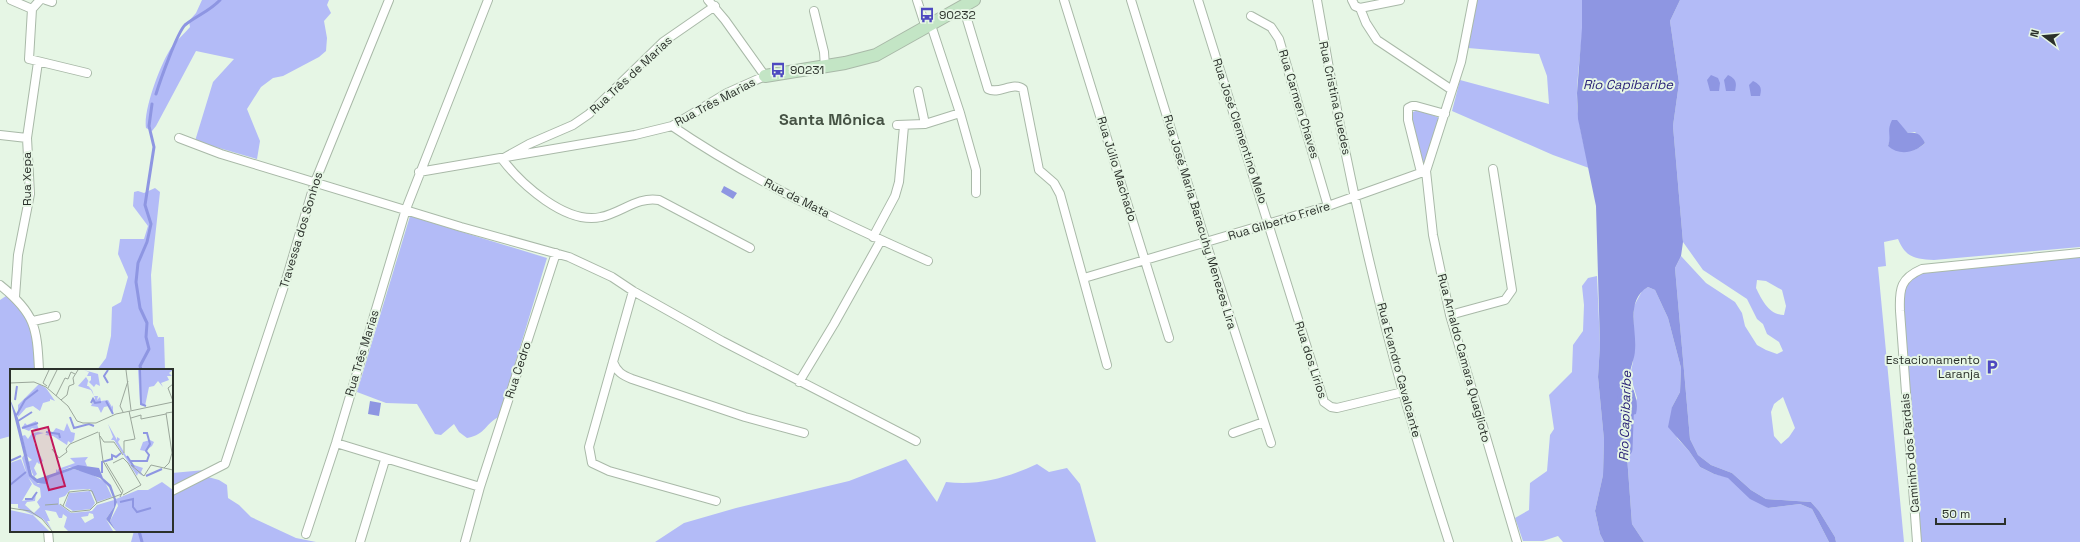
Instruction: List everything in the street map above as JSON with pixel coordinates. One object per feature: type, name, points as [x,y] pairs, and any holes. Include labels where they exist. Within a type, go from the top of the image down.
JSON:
[{"type":"street","points":[[11,0],[32,9],[40,0]]},
{"type":"street","name":"Travessa dos Sonhos","points":[[173,490],[225,464],[286,280],[315,182],[389,0]]},
{"type":"street","name":"Rua Três Marias","points":[[306,534],[336,443],[406,209],[419,172],[488,0]]},
{"type":"street","points":[[708,0],[765,76]]},
{"type":"street","points":[[917,0],[960,113],[976,170],[976,193]]},
{"type":"street","name":"Rua Três Marias","points":[[419,172],[502,159],[635,135],[672,126],[727,92],[765,76],[864,60],[876,55],[974,0]]},
{"type":"street","name":"Rua Júlio Machado","points":[[1064,0],[1169,338]]},
{"type":"street","name":"Rua José Maria Baracuhy Menezes Lira","points":[[1131,0],[1206,243],[1271,443]]},
{"type":"street","name":"Rua José Clementino Melo","points":[[1198,0],[1295,307]]},
{"type":"street","name":"Rua Cristina Guedes","points":[[1316,0],[1356,196]]},
{"type":"street","points":[[1352,0],[1355,6],[1360,8],[1400,0]]},
{"type":"street","points":[[1423,172],[1445,114],[1461,62],[1473,0]]},
{"type":"street","name":"Rua Três de Marias","points":[[502,159],[529,144],[573,126],[590,114],[663,42],[714,6]]},
{"type":"street","points":[[962,6],[988,89],[994,92],[1018,86],[1023,89],[1042,172],[1054,184],[1060,194],[1107,365]]},
{"type":"street","points":[[1360,8],[1369,29],[1377,40],[1452,90]]},
{"type":"street","name":"Rua Xepa","points":[[15,297],[18,255],[30,194],[27,138],[35,61],[28,57],[32,9]]},
{"type":"street","points":[[814,11],[824,52],[824,67]]},
{"type":"street","name":"Rua Carmen Chaves","points":[[1251,16],[1271,27],[1279,39],[1328,206]]},
{"type":"street","points":[[35,61],[87,73]]},
{"type":"street","points":[[918,91],[925,124]]},
{"type":"street","name":"Rua Arnaldo Camara Quaglioto","points":[[1445,114],[1416,106],[1408,108],[1408,120],[1423,172],[1433,235],[1450,315],[1517,542]]},
{"type":"street","points":[[799,382],[834,324],[877,238],[896,196],[899,182],[900,126],[925,124],[960,113]]},
{"type":"street","name":"Rua da Mata","points":[[672,126],[721,158],[760,180],[877,238],[928,261]]},
{"type":"street","points":[[0,135],[27,138]]},
{"type":"street","points":[[179,138],[222,154],[556,252],[593,267],[722,341],[916,441]]},
{"type":"street","points":[[502,159],[517,177],[546,201],[577,215],[601,217],[651,198],[676,208],[750,248]]},
{"type":"street","points":[[1450,315],[1505,300],[1512,290],[1493,169]]},
{"type":"street","name":"Rua Gilberto Freire","points":[[1084,278],[1328,206],[1423,172]]},
{"type":"street","name":"Rua Evandro Cavalcante","points":[[1356,196],[1374,279],[1403,392],[1449,542]]},
{"type":"street","name":"Rua Cedro","points":[[465,542],[480,487],[556,252]]},
{"type":"street","name":"Caminho dos Pardais","points":[[1916,542],[1900,310],[1900,292],[1905,280],[1922,268],[2080,253]]},
{"type":"street","points":[[0,285],[15,297],[33,321],[39,369]]},
{"type":"street","points":[[633,291],[589,447],[592,462],[609,472],[716,501]]},
{"type":"street","name":"Rua dos Lírios","points":[[1295,307],[1319,389],[1327,405],[1342,408],[1403,392]]},
{"type":"street","points":[[33,321],[56,316]]},
{"type":"street","points":[[613,362],[616,370],[621,375],[745,417],[804,433]]},
{"type":"street","points":[[1233,433],[1264,422]]},
{"type":"street","points":[[336,443],[385,460],[480,487]]},
{"type":"street","points":[[360,542],[385,460]]},
{"type":"street","points":[[48,532],[49,542]]},
{"type":"shaded area","points":[[202,0],[329,0],[327,5],[331,13],[324,21],[327,38],[326,51],[319,57],[283,76],[273,78],[261,87],[247,109],[260,141],[257,159],[195,141],[213,82],[234,59],[196,51],[156,126],[152,131],[146,128],[147,110],[162,64],[171,48],[190,27],[189,21],[196,13]]},
{"type":"shaded area","points":[[1476,0],[1582,0],[1583,23],[1577,102],[1589,168],[1553,155],[1452,111],[1460,80],[1549,104],[1547,76],[1539,54],[1468,48]]},
{"type":"shaded area","points":[[1680,0],[2080,0],[2080,247],[1934,260],[1916,258],[1908,254],[1898,239],[1884,242],[1886,266],[1878,267],[1904,542],[1836,542],[1835,537],[1819,511],[1811,502],[1766,499],[1751,490],[1732,473],[1711,465],[1698,455],[1690,439],[1675,268],[1681,256],[1706,283],[1735,302],[1742,313],[1745,326],[1757,345],[1777,354],[1783,351],[1779,342],[1767,334],[1763,324],[1757,319],[1747,299],[1703,270],[1683,242],[1673,126],[1679,83],[1670,21]],"holes":[[[1902,127],[1908,133],[1915,132],[1925,143],[1921,147],[1912,150],[1903,150],[1888,146],[1890,140]],[[1757,280],[1766,281],[1782,290],[1786,306],[1784,315],[1770,310],[1756,288]],[[1783,397],[1795,428],[1789,437],[1781,444],[1774,436],[1771,412],[1774,404]]]},
{"type":"shaded area","points":[[1418,110],[1440,118],[1424,168],[1411,119],[1413,112]]},
{"type":"shaded area","points":[[155,188],[160,192],[151,275],[153,324],[158,337],[164,337],[165,369],[98,369],[106,358],[111,336],[112,307],[121,302],[128,277],[118,254],[120,239],[144,239],[148,226],[133,206],[134,192],[138,191],[144,193]]},
{"type":"shaded area","points":[[410,216],[547,258],[499,417],[478,434],[467,438],[459,432],[454,424],[441,435],[435,434],[417,404],[386,403],[357,392]]},
{"type":"shaded area","points":[[2080,253],[2080,542],[1917,542],[1900,300],[1913,273]]},
{"type":"shaded area","points":[[1597,276],[1600,345],[1598,377],[1604,440],[1603,475],[1595,511],[1600,534],[1604,542],[1563,542],[1558,536],[1543,541],[1523,541],[1515,518],[1529,510],[1530,483],[1547,471],[1550,435],[1554,429],[1549,395],[1572,372],[1573,345],[1583,331],[1584,305],[1582,286],[1588,278]]},
{"type":"shaded area","points":[[1648,287],[1655,290],[1668,318],[1681,368],[1680,392],[1672,407],[1677,438],[1689,451],[1700,467],[1714,474],[1728,477],[1768,508],[1800,504],[1812,509],[1829,542],[1644,542],[1632,524],[1627,456],[1630,443],[1623,425],[1625,416],[1631,415],[1637,398],[1630,375],[1633,362],[1634,306],[1642,291]]},
{"type":"shaded area","points":[[6,296],[18,305],[32,327],[36,369],[10,369],[10,436],[0,439],[0,300]]},
{"type":"shaded area","points":[[906,459],[937,502],[946,482],[970,483],[993,480],[1037,464],[1049,472],[1067,468],[1080,484],[1096,542],[655,542],[684,523],[736,508],[849,481]]},
{"type":"shaded area","points":[[205,470],[173,486],[173,473]]},
{"type":"shaded area","points":[[208,477],[219,480],[227,485],[228,498],[239,505],[251,517],[296,538],[316,542],[131,542],[134,532],[173,532],[173,494]]},
{"type":"water","name":"Rio Capibaribe","points":[[1582,0],[1680,0],[1670,21],[1679,83],[1673,126],[1683,242],[1681,256],[1675,268],[1690,439],[1698,455],[1711,465],[1732,473],[1751,490],[1766,499],[1811,502],[1819,511],[1835,537],[1836,542],[1829,542],[1812,509],[1800,504],[1768,508],[1750,499],[1728,478],[1714,474],[1700,467],[1689,451],[1668,427],[1672,407],[1680,392],[1681,368],[1668,318],[1655,290],[1648,287],[1641,293],[1634,307],[1635,350],[1630,380],[1637,403],[1636,414],[1625,417],[1623,424],[1629,432],[1630,443],[1627,456],[1632,524],[1644,542],[1604,542],[1600,534],[1595,511],[1603,475],[1604,440],[1598,377],[1600,345],[1596,206],[1578,119],[1577,93],[1582,28]]},
{"type":"water","points":[[1711,75],[1718,78],[1720,83],[1719,91],[1710,91],[1707,80]]},
{"type":"water","points":[[1728,75],[1735,81],[1735,91],[1726,91],[1724,80]]},
{"type":"water","points":[[1753,81],[1760,87],[1760,96],[1751,96],[1749,85]]},
{"type":"water","points":[[1892,120],[1897,120],[1908,133],[1918,134],[1925,143],[1917,149],[1907,152],[1892,149],[1888,146],[1889,128]]},
{"type":"water","points":[[724,186],[737,193],[733,199],[721,192]]},
{"type":"water","points":[[370,401],[381,403],[379,416],[368,414]]},
{"type":"waterway","points":[[156,94],[169,58],[185,25],[220,0]]},
{"type":"waterway","points":[[141,369],[140,366],[149,349],[146,337],[147,323],[140,308],[136,282],[138,263],[147,242],[151,224],[145,205],[154,147],[149,126],[152,104]]},
{"type":"waterway","name":"Rio Capibaribe","points":[[1624,449],[1626,394]]},
{"type":"waterway","points":[[139,532],[142,542]]},
{"type":"place","name":"90232","points":[[927,15]]},
{"type":"place","name":"90231","points":[[778,70]]},
{"type":"place","name":"Estacionamento Laranja","points":[[1992,367]]},
{"type":"district","name":"Santa Mônica","points":[[832,119]]}]
